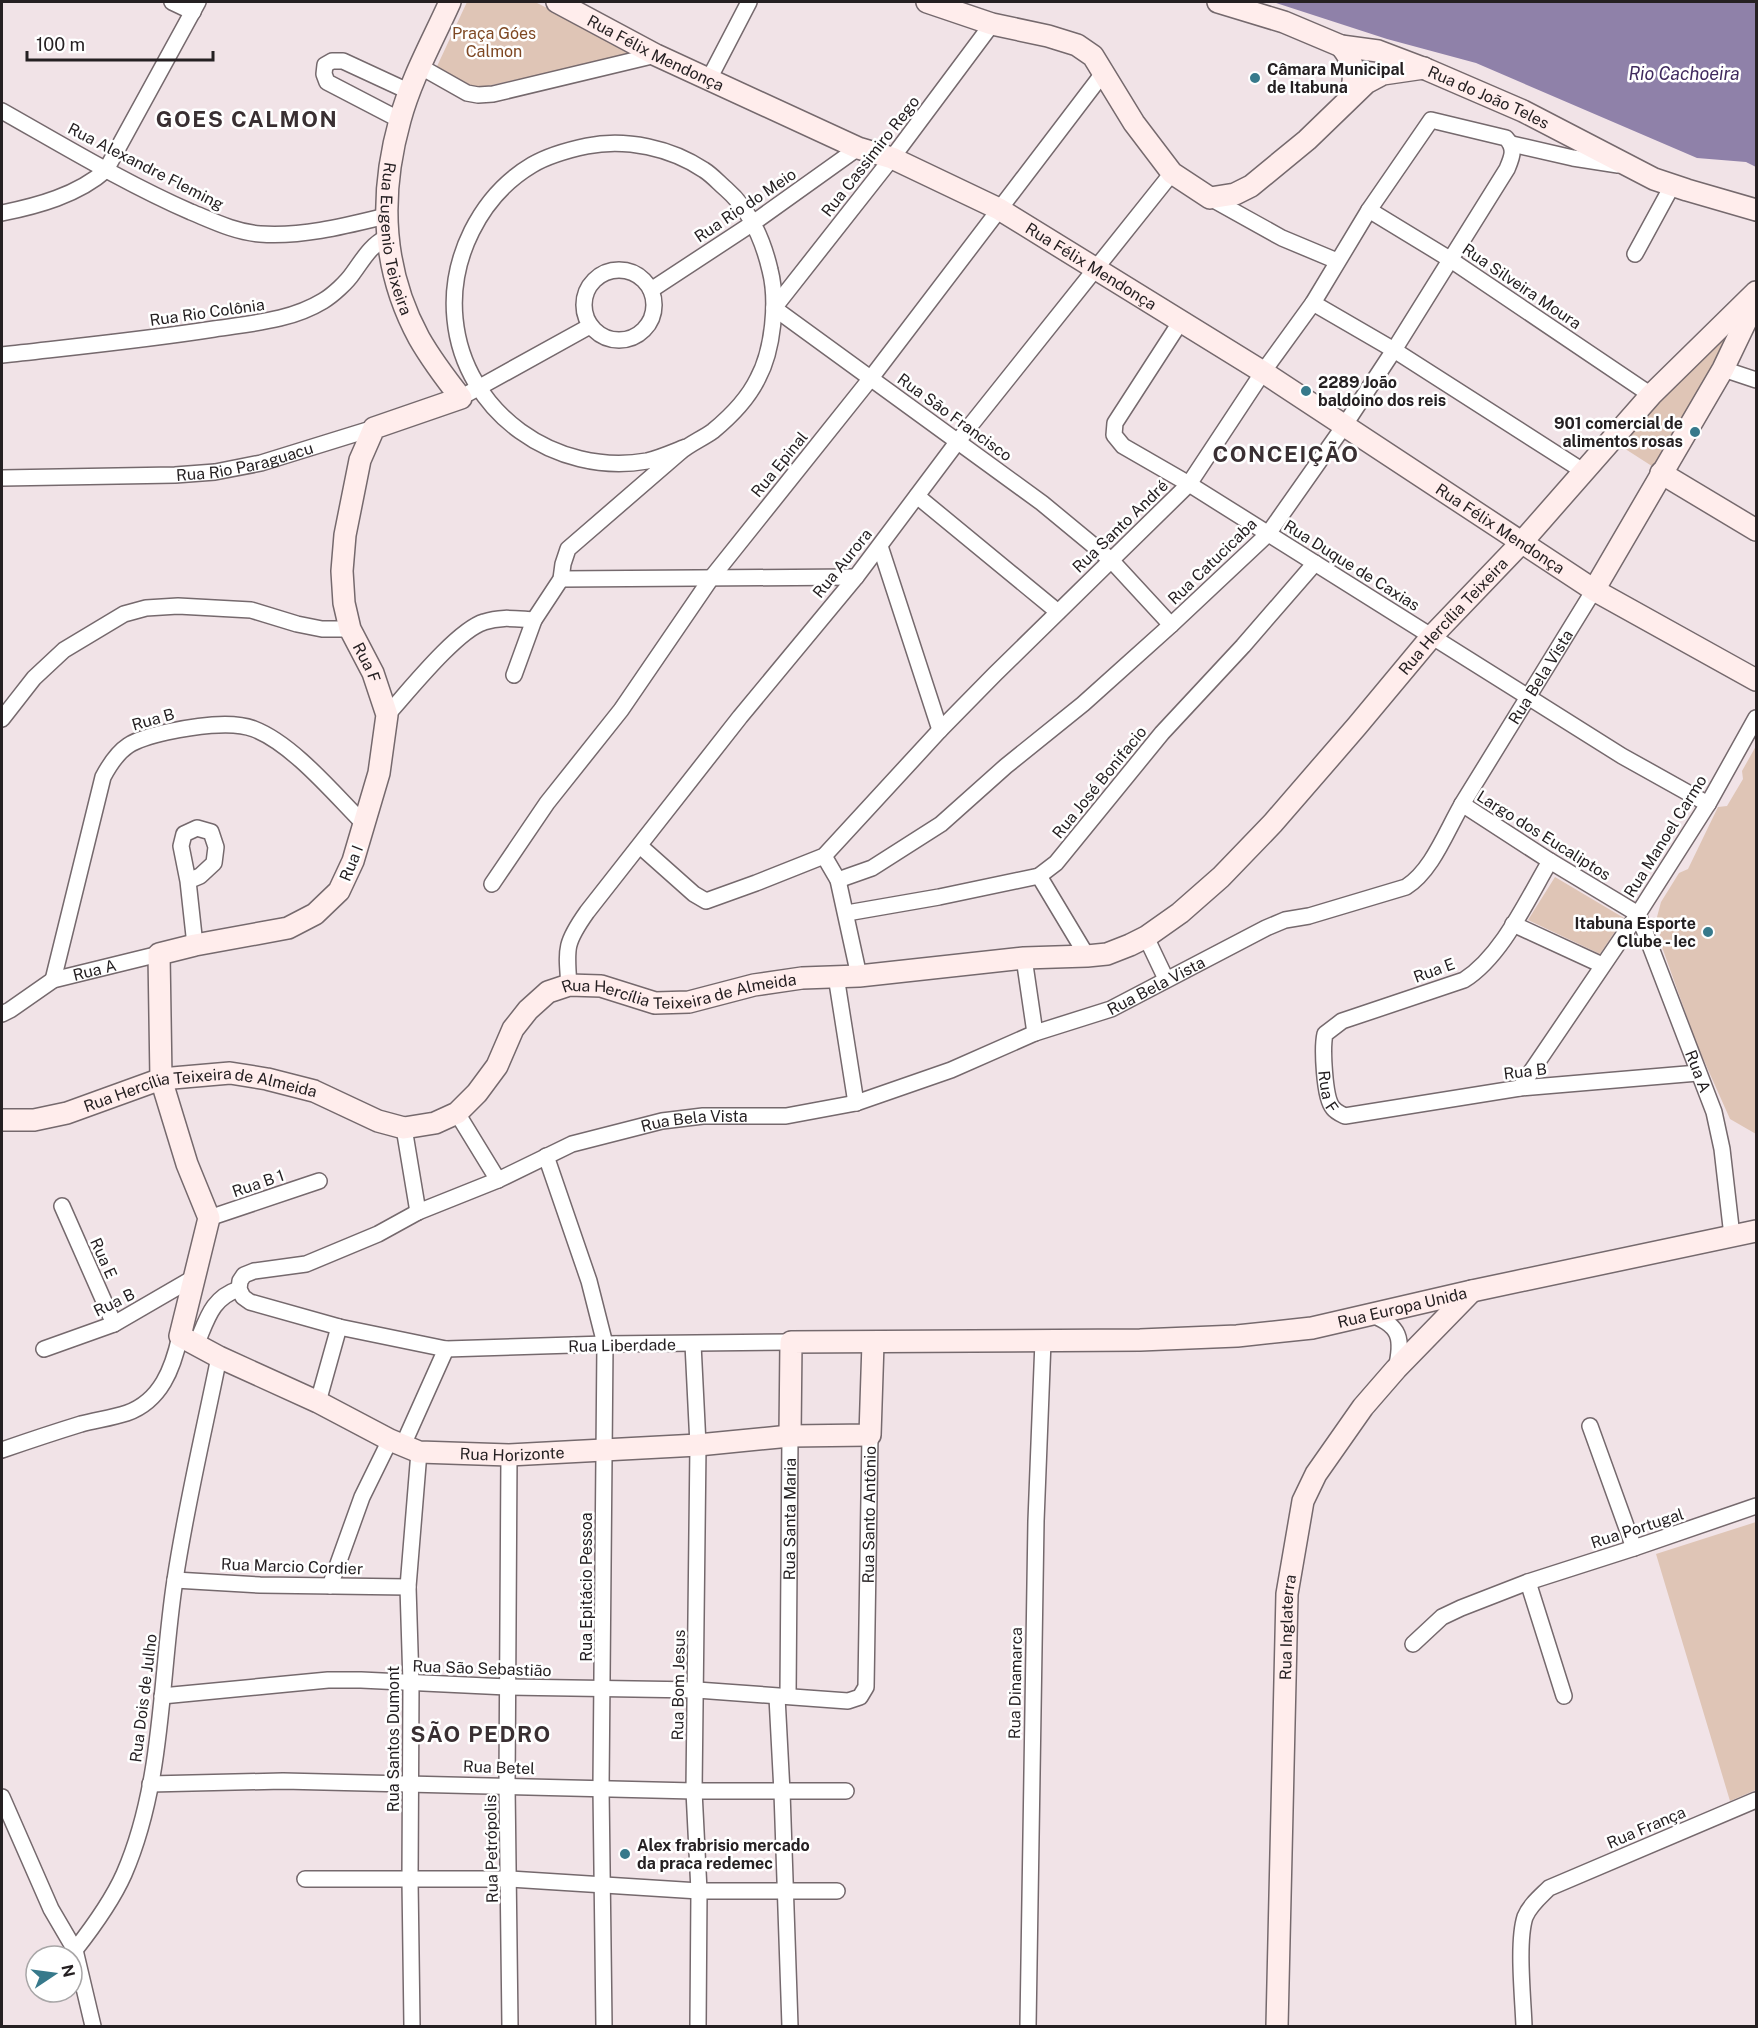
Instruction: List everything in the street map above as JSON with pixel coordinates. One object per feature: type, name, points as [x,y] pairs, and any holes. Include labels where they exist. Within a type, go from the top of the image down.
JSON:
[{"type":"main road","name":"Rua Eugenio Teixeira","points":[[450,2],[400,120],[390,165],[386,226],[392,268],[403,304],[419,338],[440,370],[470,393]]},
{"type":"main road","name":"Rua Félix Mendonça","points":[[557,2],[656,55],[858,148],[892,158],[999,209],[1263,372],[1594,590],[1756,680]]},
{"type":"main road","points":[[927,2],[992,24],[1077,45],[1093,56],[1134,123],[1172,173],[1210,198]]},
{"type":"main road","points":[[1218,2],[1284,22],[1341,46],[1377,51],[1424,68]]},
{"type":"main road","points":[[1341,46],[1352,59],[1355,76],[1351,96]]},
{"type":"main road","name":"Rua do João Teles","points":[[1210,198],[1235,194],[1251,186],[1307,140],[1366,82],[1383,74],[1424,68],[1523,111],[1628,166],[1672,186],[1756,210]]},
{"type":"main road","name":"Rua Hercília Teixeira","points":[[1146,937],[1180,913],[1221,877],[1273,823],[1432,636],[1522,542],[1651,395],[1756,292]]},
{"type":"main road","name":"Rua Bela Vista","points":[[1594,590],[1723,369],[1756,300]]},
{"type":"main road","name":"Rua Rio Paraguacu","points":[[374,428],[470,393]]},
{"type":"main road","points":[[351,629],[344,603],[342,571],[345,535],[360,460],[374,428]]},
{"type":"main road","points":[[1661,473],[1756,530]]},
{"type":"main road","name":"Rua F","points":[[351,629],[373,673],[387,715]]},
{"type":"main road","name":"Rua I","points":[[195,945],[288,928],[315,914],[339,891],[353,861],[365,825],[379,773],[387,715]]},
{"type":"main road","name":"Rua Hercília Teixeira de Almeida","points":[[2,1120],[34,1120],[67,1113],[161,1079],[230,1072],[314,1091],[378,1121],[404,1128],[435,1123],[457,1113],[477,1093],[497,1066],[513,1029],[528,1010],[548,992],[569,985],[601,986],[655,1003],[689,1002],[754,985],[802,978],[859,976],[1024,958],[1107,954],[1146,937]]},
{"type":"main road","name":"Rua A","points":[[159,954],[195,945]]},
{"type":"main road","points":[[159,954],[161,1079],[187,1164],[209,1218],[195,1277],[188,1341]]},
{"type":"main road","name":"Rua Europa Unida","points":[[1043,1341],[1237,1336],[1312,1328],[1472,1291],[1756,1231]]},
{"type":"main road","name":"Rua Inglaterra","points":[[1277,2026],[1287,1594],[1303,1501],[1316,1474],[1364,1407],[1396,1369],[1472,1291]]},
{"type":"main road","name":"Rua Horizonte","points":[[188,1341],[318,1402],[404,1446],[509,1455],[698,1445],[790,1436],[870,1435]]},
{"type":"main road","name":"Rua Liberdade","points":[[791,1342],[1043,1341]]},
{"type":"main road","name":"Rua Santa Maria","points":[[790,1436],[791,1342]]},
{"type":"main road","name":"Rua Santo Antônio","points":[[870,1435],[873,1343]]},
{"type":"street","points":[[2,213],[27,208],[59,196],[96,179],[106,170],[195,7],[172,2]]},
{"type":"street","points":[[709,79],[749,2]]},
{"type":"street","name":"Rua Cassimiro Rego","points":[[774,308],[892,158],[992,24]]},
{"type":"street","points":[[421,67],[467,93],[478,95],[493,94],[656,55]]},
{"type":"street","points":[[400,120],[327,82],[324,74],[325,65],[332,60],[343,61],[410,92]]},
{"type":"street","name":"Rua Epinal","points":[[492,884],[547,803],[621,710],[712,577],[871,378],[1104,72]]},
{"type":"street","name":"Rua Alexandre Fleming","points":[[2,111],[166,201],[227,227],[259,234],[386,226]]},
{"type":"street","name":"Rua Santo André","points":[[640,846],[694,894],[706,901],[756,884],[824,856],[940,730],[1189,484],[1263,372],[1313,303],[1337,261],[1431,120],[1506,138],[1512,144]]},
{"type":"street","points":[[600,143],[637,144],[672,153],[704,170],[731,194],[753,223],[765,250],[770,269],[774,308],[771,338],[759,377],[740,405],[712,432],[686,447],[649,460],[609,464],[571,458],[534,443],[470,393],[455,320],[455,283],[464,248],[480,215],[503,187],[532,165],[565,150],[600,143]]},
{"type":"street","points":[[1512,144],[1574,158],[1628,166]]},
{"type":"street","name":"Rua Catucicaba","points":[[838,880],[872,868],[941,824],[1006,766],[1083,704],[1268,534],[1394,350],[1508,169],[1514,154],[1512,144]]},
{"type":"street","name":"Rua Rio do Meio","points":[[651,290],[753,223],[858,148]]},
{"type":"street","name":"Rua Aurora","points":[[569,985],[567,951],[573,932],[740,717],[856,577],[958,441],[1172,173]]},
{"type":"street","points":[[1635,254],[1672,186]]},
{"type":"street","points":[[1210,198],[1282,237],[1337,261]]},
{"type":"street","name":"Rua Silveira Moura","points":[[1370,210],[1451,260],[1651,395]]},
{"type":"street","name":"Rua Rio Colônia","points":[[2,355],[263,323],[293,314],[324,300],[352,275],[386,226]]},
{"type":"street","points":[[611,270],[634,273],[644,280],[651,290],[654,303],[652,316],[637,336],[625,340],[612,340],[600,335],[590,327],[583,304],[585,293],[591,282],[600,275],[611,270]]},
{"type":"street","points":[[1313,303],[1394,350],[1583,471]]},
{"type":"street","name":"Rua São Francisco","points":[[774,308],[1042,503],[1111,560],[1171,625]]},
{"type":"street","name":"Rua Duque de Caxias","points":[[1181,321],[1115,423],[1114,435],[1124,446],[1316,563],[1622,756],[1708,804]]},
{"type":"street","points":[[470,393],[590,327]]},
{"type":"street","points":[[1723,369],[1756,380]]},
{"type":"street","name":"Rua Rio Paraguacu","points":[[2,478],[175,476],[215,472],[261,463],[374,428]]},
{"type":"street","points":[[514,675],[534,620],[561,579],[568,549],[686,447]]},
{"type":"street","points":[[916,496],[1058,612]]},
{"type":"street","points":[[880,546],[940,730]]},
{"type":"street","name":"Rua José Bonifacio","points":[[847,913],[1039,876],[1056,863],[1162,733],[1316,563]]},
{"type":"street","points":[[561,579],[856,577]]},
{"type":"street","name":"Rua Bela Vista","points":[[239,1289],[244,1275],[254,1271],[306,1264],[378,1234],[418,1212],[498,1180],[572,1144],[662,1120],[703,1116],[786,1116],[856,1103],[951,1070],[1035,1033],[1111,1009],[1285,920],[1309,916],[1406,887],[1425,870],[1462,804],[1594,590]]},
{"type":"street","name":"Rua F","points":[[2,719],[34,678],[64,650],[124,614],[147,608],[188,606],[251,610],[322,629],[351,629]]},
{"type":"street","points":[[387,715],[460,637],[481,622],[503,617],[534,620]]},
{"type":"street","name":"Rua Manoel Carmo","points":[[1520,1088],[1638,914],[1708,804],[1756,718]]},
{"type":"street","name":"Rua B","points":[[53,980],[103,777],[113,758],[126,745],[182,729],[228,725],[253,728],[278,742],[305,765],[365,825]]},
{"type":"street","name":"Largo dos Eucaliptos","points":[[1462,804],[1638,914]]},
{"type":"street","points":[[824,856],[838,880],[859,976]]},
{"type":"street","name":"Rua E","points":[[1322,1046],[1324,1034],[1342,1021],[1464,980],[1479,971],[1513,924],[1550,861]]},
{"type":"street","points":[[1039,876],[1087,956]]},
{"type":"street","points":[[188,881],[195,945]]},
{"type":"street","name":"Rua A","points":[[1638,914],[1714,1112],[1722,1149],[1732,1236]]},
{"type":"street","points":[[1513,924],[1602,965]]},
{"type":"street","points":[[1146,937],[1166,979]]},
{"type":"street","name":"Rua A","points":[[2,1014],[53,980],[159,954]]},
{"type":"street","points":[[1024,958],[1035,1033]]},
{"type":"street","points":[[836,976],[856,1103]]},
{"type":"street","name":"Rua F","points":[[1322,1046],[1329,1101],[1334,1110],[1345,1116],[1357,1115]]},
{"type":"street","name":"Rua B","points":[[1357,1115],[1520,1088],[1698,1073]]},
{"type":"street","points":[[457,1113],[498,1180]]},
{"type":"street","points":[[404,1128],[418,1212]]},
{"type":"street","name":"Rua Epitácio Pessoa","points":[[546,1156],[589,1281],[605,1344],[602,1788],[604,2026]]},
{"type":"street","name":"Rua B 1","points":[[209,1218],[319,1181]]},
{"type":"street","name":"Rua E","points":[[62,1206],[114,1324]]},
{"type":"street","name":"Rua B","points":[[44,1348],[114,1324],[195,1277]]},
{"type":"street","points":[[2,1450],[83,1424],[128,1413],[146,1402],[158,1391],[188,1341],[214,1304],[226,1293],[239,1289]]},
{"type":"street","name":"Rua Liberdade","points":[[239,1289],[243,1297],[250,1302],[339,1327],[446,1349],[791,1342]]},
{"type":"street","points":[[1369,1314],[1385,1320],[1394,1328],[1401,1347],[1396,1369]]},
{"type":"street","points":[[318,1402],[339,1327]]},
{"type":"street","name":"Rua Dinamarca","points":[[1028,2026],[1036,1521],[1043,1341]]},
{"type":"street","name":"Rua Bom Jesus","points":[[693,1344],[698,1445],[697,1689],[694,1791],[699,1891],[698,2026]]},
{"type":"street","name":"Rua Santos Dumont","points":[[412,2026],[411,1683],[404,1446],[446,1349]]},
{"type":"street","name":"Rua Dois de Julho","points":[[80,1944],[123,1876],[136,1841],[150,1784],[175,1580],[219,1357]]},
{"type":"street","points":[[1590,1426],[1635,1548]]},
{"type":"street","name":"Rua Santo Antônio","points":[[866,1687],[870,1435]]},
{"type":"street","name":"Rua Santa Maria","points":[[790,1436],[782,1696],[784,1890],[790,2026]]},
{"type":"street","points":[[330,1586],[362,1497],[404,1446]]},
{"type":"street","name":"Rua Petrópolis","points":[[509,1455],[507,1786],[510,1879],[510,2026]]},
{"type":"street","name":"Rua Portugal","points":[[1413,1644],[1442,1617],[1461,1608],[1528,1582],[1756,1506]]},
{"type":"street","name":"Rua Marcio Cordier","points":[[175,1580],[260,1585],[408,1587]]},
{"type":"street","points":[[1528,1582],[1564,1696]]},
{"type":"street","name":"Rua São Sebastião","points":[[162,1696],[328,1680],[507,1688],[697,1689],[848,1701],[860,1697],[866,1687]]},
{"type":"street","name":"Rua Betel","points":[[150,1784],[283,1781],[694,1791],[846,1791]]},
{"type":"street","points":[[2,1797],[51,1909],[71,1944]]},
{"type":"street","name":"Rua França","points":[[1524,2026],[1521,1945],[1525,1918],[1533,1904],[1549,1888],[1756,1800]]},
{"type":"street","points":[[305,1880],[510,1879],[699,1891],[837,1891]]},
{"type":"street","points":[[84,1988],[93,2026]]},
{"type":"green space","name":"Praça Góes Calmon","points":[[467,2],[535,2],[638,53],[465,91],[432,77]]},
{"type":"green space","points":[[1742,312],[1658,470],[1616,443]]},
{"type":"green space","name":"Itabuna Esporte Clube - Iec","points":[[1756,746],[1756,1134],[1730,1119],[1697,1045],[1662,947],[1657,917],[1661,902],[1679,873],[1688,869],[1718,807],[1727,806],[1743,779],[1742,771]]},
{"type":"green space","points":[[1555,877],[1624,918],[1600,954],[1528,920]]},
{"type":"green space","points":[[1756,1522],[1756,1790],[1730,1801],[1656,1554]]},
{"type":"water","name":"Rio Cachoeira","points":[[1273,2],[1756,2],[1756,167],[1746,162],[1697,158],[1476,63],[1387,39]]},
{"type":"place","name":"Câmara Municipal de Itabuna","points":[[1255,78]]},
{"type":"place","name":"2289 João baldoino dos reis","points":[[1306,391]]},
{"type":"place","name":"901 comercial de alimentos rosas","points":[[1695,432]]},
{"type":"place","name":"Itabuna Esporte Clube - Iec","points":[[1708,932]]},
{"type":"place","name":"Alex frabrisio mercado da praca redemec","points":[[625,1854]]},
{"type":"district","name":"GOES CALMON","points":[[247,119]]},
{"type":"district","name":"CONCEIÇÃO","points":[[1286,454]]},
{"type":"district","name":"SÃO PEDRO","points":[[481,1734]]}]
